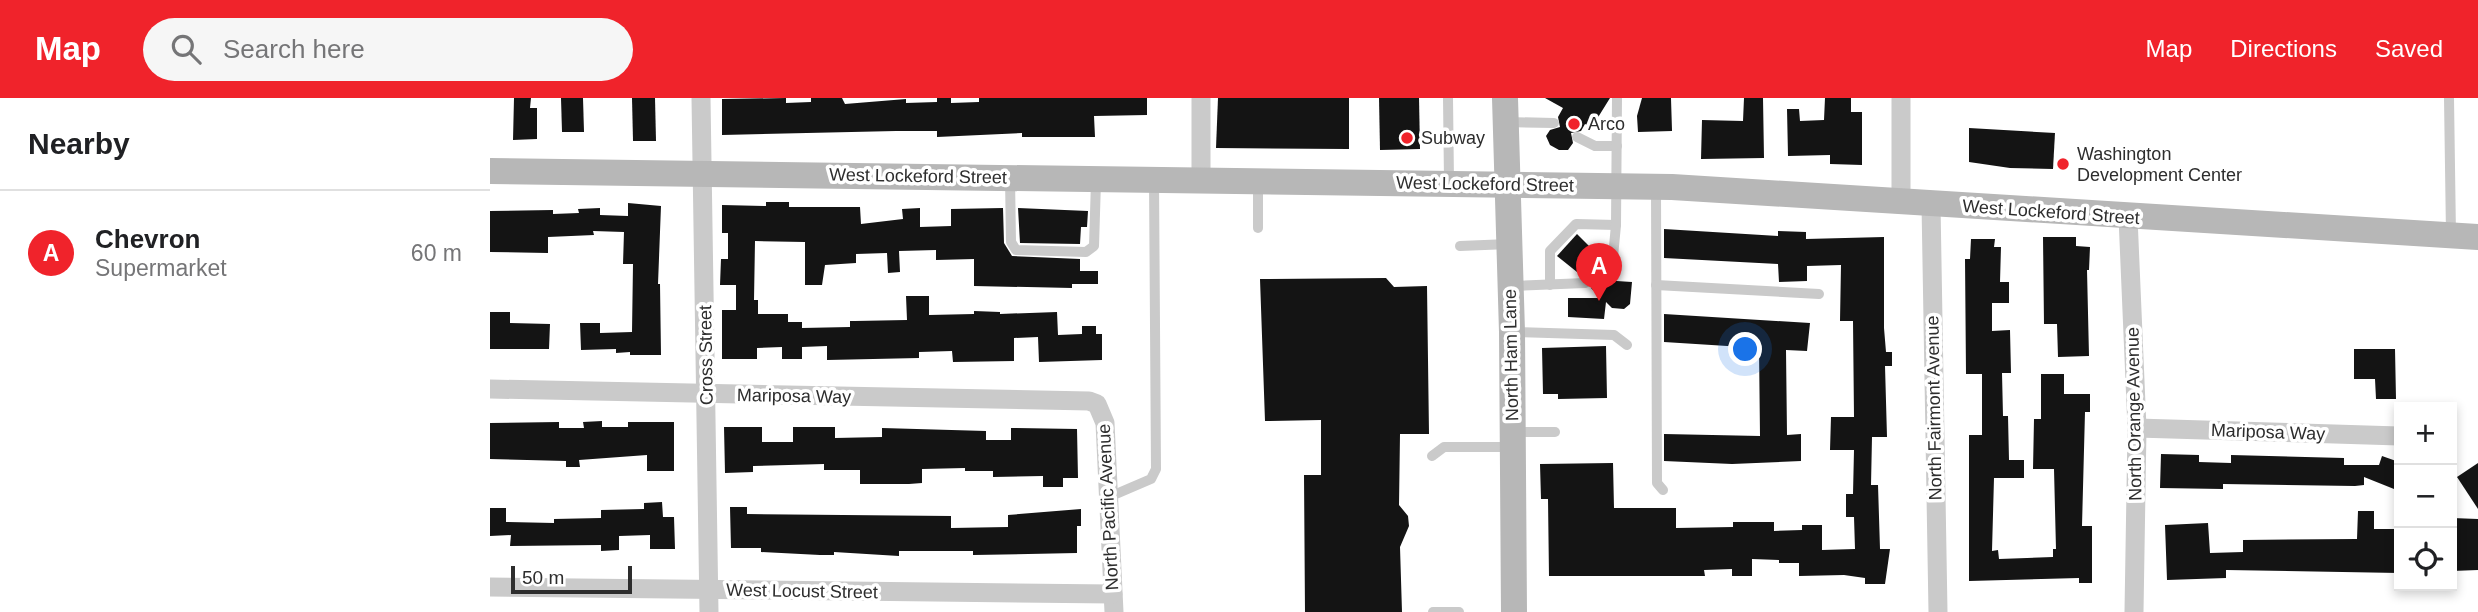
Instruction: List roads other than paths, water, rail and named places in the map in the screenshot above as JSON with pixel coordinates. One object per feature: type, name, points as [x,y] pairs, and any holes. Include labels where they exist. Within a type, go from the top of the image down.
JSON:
[{"type":"street","name":"Cross Street","points":[[701,98],[709,612]]},
{"type":"street","points":[[1200,98],[1201,181]]},
{"type":"street","points":[[1900,201],[1901,98]]},
{"type":"street","name":"North Ham Lane","points":[[1505,110],[1512,332],[1514,612]]},
{"type":"street","name":"West Lockeford Street","points":[[490,171],[1656,187],[2478,237]]},
{"type":"street","name":"North Fairmont Avenue","points":[[1931,204],[1938,612]]},
{"type":"street","name":"North Orange Avenue","points":[[2128,217],[2137,428],[2134,612]]},
{"type":"street","name":"Mariposa Way","points":[[490,389],[1076,401],[1097,404]]},
{"type":"street","name":"North Pacific Avenue","points":[[1097,404],[1105,423],[1113,603]]},
{"type":"street","name":"Mariposa Way","points":[[2137,428],[2394,436]]},
{"type":"street","name":"West Locust Street","points":[[490,587],[709,590],[1113,603]]},
{"type":"lane","points":[[1448,98],[1449,183]]},
{"type":"lane","points":[[1510,286],[1585,284],[1609,264],[1613,257],[1617,186],[1617,98]]},
{"type":"lane","points":[[2449,98],[2451,236]]},
{"type":"lane","points":[[1505,110],[1554,123]]},
{"type":"lane","points":[[1577,136],[1595,146],[1617,146]]},
{"type":"lane","points":[[1010,178],[1011,242],[1016,250],[1086,252],[1094,246],[1096,180]]},
{"type":"lane","points":[[1109,497],[1151,479],[1156,469],[1154,181]]},
{"type":"lane","points":[[1258,182],[1258,228]]},
{"type":"lane","points":[[1656,187],[1657,483],[1663,490]]},
{"type":"lane","points":[[1550,285],[1550,251],[1576,224],[1616,225]]},
{"type":"lane","points":[[1460,246],[1509,243]]},
{"type":"lane","points":[[1656,285],[1819,294]]},
{"type":"lane","points":[[1512,332],[1614,335],[1627,345]]},
{"type":"lane","points":[[1432,456],[1444,447],[1555,432]]},
{"type":"lane","points":[[1433,612],[1459,612]]},
{"type":"place","name":"Arco","points":[[1574,124]]},
{"type":"place","name":"Subway","points":[[1407,138]]},
{"type":"place","name":"Washington Development Center","points":[[2063,164]]},
{"type":"place","name":"Chevron","points":[[1599,301]]}]
